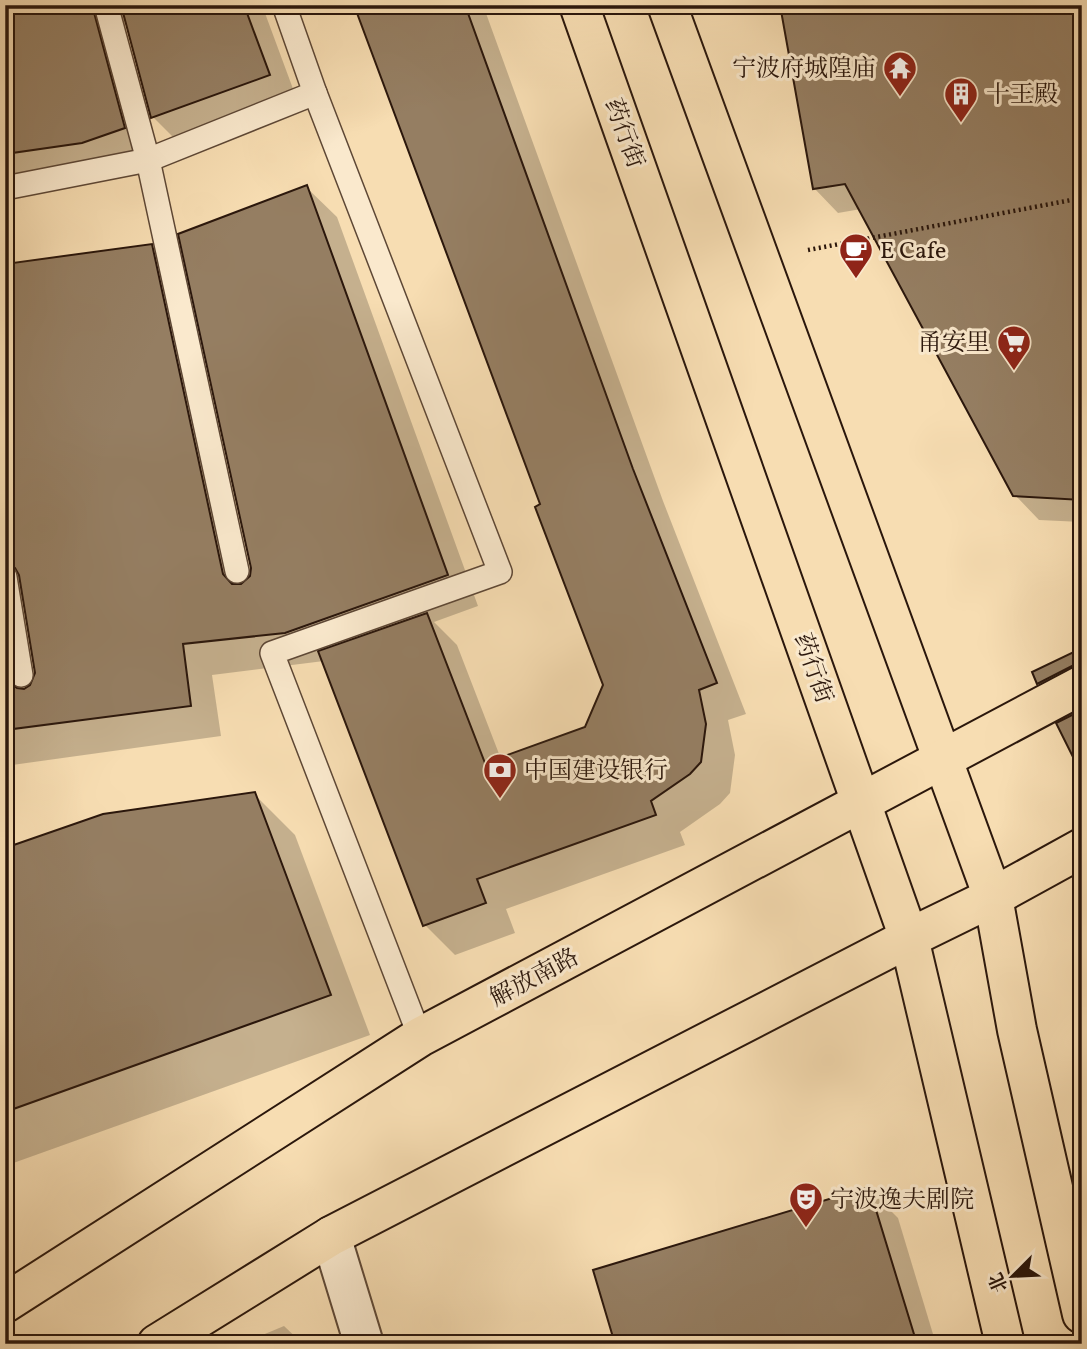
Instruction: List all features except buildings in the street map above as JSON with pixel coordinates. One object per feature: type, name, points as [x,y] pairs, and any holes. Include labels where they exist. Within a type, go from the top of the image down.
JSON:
[{"type":"main road","name":"药行街","points":[[579,5],[909,938],[1005,1344]]},
{"type":"main road","points":[[667,5],[993,897],[1017,1030],[1082,1314]]},
{"type":"main road","name":"解放南路","points":[[5,1303],[420,1037],[1082,685]]},
{"type":"main road","points":[[157,1344],[331,1236],[993,897],[1082,848]]},
{"type":"street","points":[[331,1236],[364,1344]]},
{"type":"lane","points":[[107,5],[148,160],[237,571]]},
{"type":"lane","points":[[284,5],[315,93],[500,572],[272,653],[420,1037]]},
{"type":"lane","points":[[5,188],[148,160],[315,93]]},
{"type":"lane","points":[[5,577],[21,675]]},
{"type":"path","points":[[802,251],[1082,198]]},
{"type":"place","name":"宁波府城隍庙","points":[[900,98]]},
{"type":"place","name":"十王殿","points":[[961,124]]},
{"type":"place","name":"E Cafe","points":[[856,280]]},
{"type":"place","name":"甬安里","points":[[1014,372]]},
{"type":"place","name":"中国建设银行","points":[[500,800]]},
{"type":"place","name":"宁波逸夫剧院","points":[[806,1229]]}]
